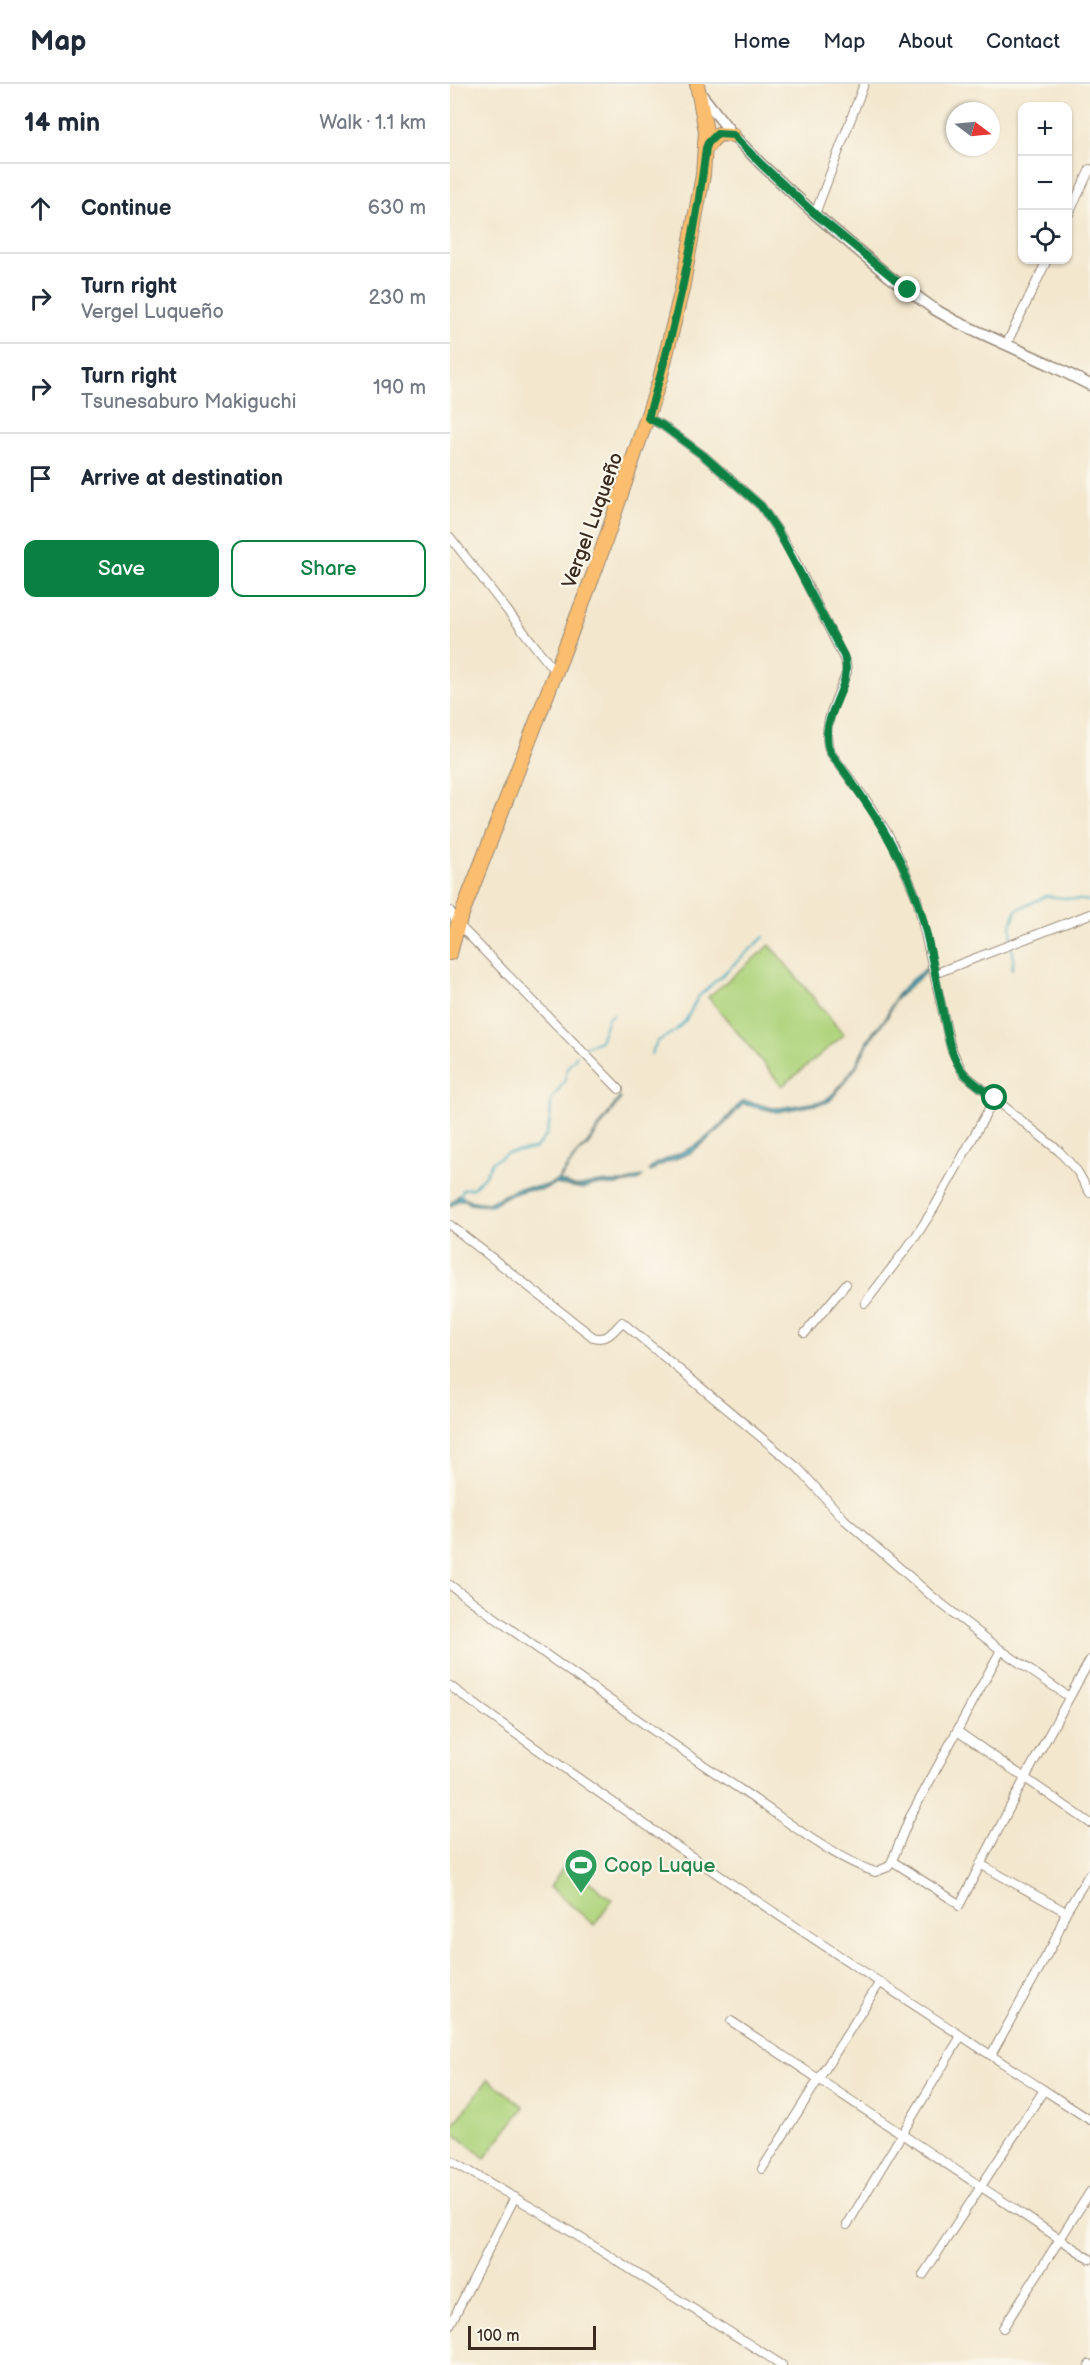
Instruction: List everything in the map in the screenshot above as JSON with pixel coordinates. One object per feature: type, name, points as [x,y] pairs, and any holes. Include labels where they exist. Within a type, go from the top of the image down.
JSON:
[{"type":"main road","name":"Vergel Luqueño","points":[[450,953],[458,924],[596,568],[648,418],[682,289],[706,148],[706,131],[699,88]]},
{"type":"main road","points":[[706,148],[717,134],[733,135]]},
{"type":"street","points":[[815,214],[864,84]]},
{"type":"street","points":[[699,88],[733,135],[761,164],[815,214],[890,277],[934,309],[1090,385]]},
{"type":"street","points":[[1071,210],[1090,169]]},
{"type":"street","points":[[1006,345],[1045,264]]},
{"type":"street","points":[[648,418],[662,425],[704,456],[761,506],[778,531],[844,656],[847,672],[827,726],[827,744],[830,752],[866,800],[889,836],[917,899],[951,1048],[963,1072],[1059,1151],[1077,1171],[1090,1193]]},
{"type":"street","points":[[450,537],[556,673]]},
{"type":"street","points":[[450,911],[458,924],[619,1089]]},
{"type":"street","points":[[934,974],[1090,914]]},
{"type":"street","points":[[865,1303],[916,1236],[934,1208],[995,1098]]},
{"type":"street","points":[[450,1225],[593,1337],[609,1336],[622,1322],[798,1468],[845,1520],[934,1598],[1001,1650],[1069,1697]]},
{"type":"street","points":[[805,1333],[846,1284]]},
{"type":"street","points":[[450,1585],[667,1741],[843,1857],[875,1872],[888,1868],[892,1861],[909,1819],[1001,1650]]},
{"type":"street","points":[[892,1861],[959,1905],[1090,1660]]},
{"type":"street","points":[[450,1686],[562,1769],[879,1982],[1090,2120]]},
{"type":"street","points":[[957,1731],[1090,1823]]},
{"type":"street","points":[[980,1864],[1066,1912]]},
{"type":"street","points":[[991,2055],[1054,1942],[1066,1912],[1090,1873]]},
{"type":"street","points":[[762,2169],[879,1982]]},
{"type":"street","points":[[731,2021],[1090,2259]]},
{"type":"street","points":[[847,2225],[962,2036]]},
{"type":"street","points":[[923,2275],[1044,2090]]},
{"type":"street","points":[[450,2160],[515,2197],[782,2365]]},
{"type":"street","points":[[1003,2328],[1090,2192]]},
{"type":"street","points":[[450,2325],[515,2197]]},
{"type":"green space","points":[[770,945],[844,1035],[782,1086],[708,997]]},
{"type":"green space","name":"Coop Luque","points":[[566,1863],[612,1900],[594,1925],[550,1887]]},
{"type":"green space","points":[[488,2079],[524,2107],[485,2158],[450,2130]]},
{"type":"water","points":[[927,968],[928,970],[894,1001],[888,1016],[871,1038],[855,1069],[830,1101],[777,1112],[743,1104],[718,1131],[700,1146],[690,1153],[658,1166],[651,1172],[649,1170],[656,1164],[697,1145],[720,1126],[742,1101],[779,1108],[824,1101],[835,1092],[856,1065],[869,1037],[884,1020],[896,996],[912,979]]},
{"type":"water","points":[[620,1097],[588,1145],[578,1153],[559,1181],[581,1186],[598,1182],[625,1182],[642,1176],[638,1181],[615,1185],[594,1185],[583,1189],[555,1184],[542,1190],[525,1190],[505,1197],[491,1206],[469,1204],[466,1200],[459,1200],[450,1207],[459,1195],[472,1201],[488,1203],[518,1188],[544,1186],[557,1181],[577,1153],[587,1144]]},
{"type":"waterway","points":[[1012,942],[1011,926],[1016,910],[1046,896],[1090,901]]},
{"type":"waterway","points":[[651,1054],[657,1042],[675,1031],[686,1020],[698,997],[764,937]]},
{"type":"waterway","points":[[1012,948],[1014,958],[1012,969]]},
{"type":"waterway","points":[[586,1046],[600,1041],[608,1018],[614,1014]]},
{"type":"waterway","points":[[460,1197],[463,1189],[473,1188],[485,1175],[492,1162],[507,1153],[534,1149],[540,1143],[546,1135],[550,1121],[551,1101],[565,1080],[567,1068],[577,1055]]},
{"type":"place","name":"Coop Luque","points":[[581,1894]]},
{"type":"route","points":[[908,290],[815,214],[733,135],[717,134],[706,148],[682,289],[648,418],[662,425],[704,456],[761,506],[794,558],[846,663],[847,672],[827,726],[827,744],[830,752],[866,800],[889,836],[917,899],[951,1048],[963,1072],[995,1098]]}]
